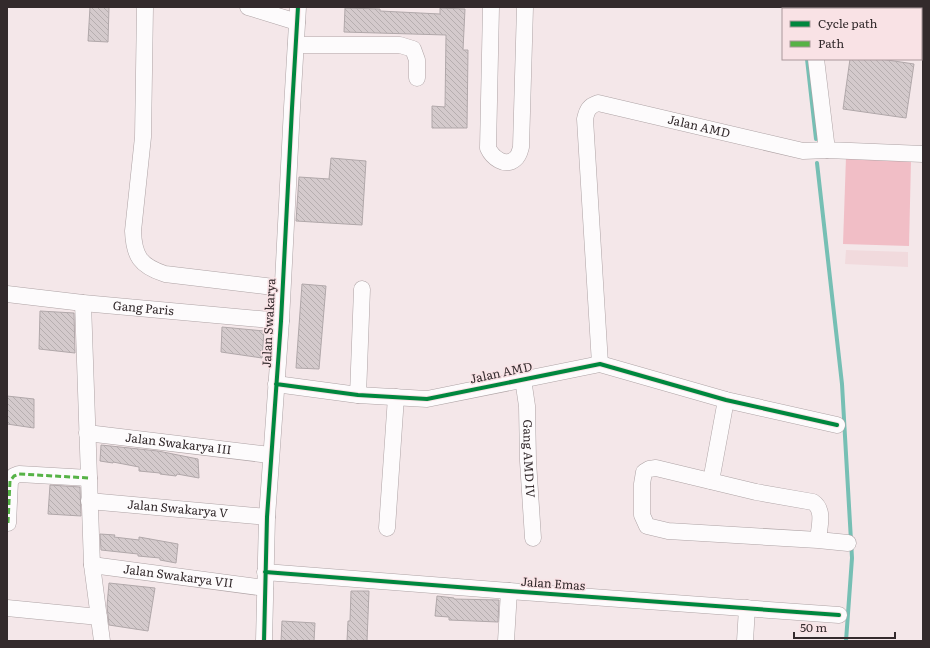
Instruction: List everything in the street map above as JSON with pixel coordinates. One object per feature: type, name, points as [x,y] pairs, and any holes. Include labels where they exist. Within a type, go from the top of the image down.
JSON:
[{"type":"street","points":[[145,7],[143,137],[133,231],[136,254],[154,271],[165,274],[282,288]]},
{"type":"street","points":[[248,7],[298,15]]},
{"type":"street","points":[[491,7],[488,148],[492,156],[500,161],[507,162],[514,160],[519,155],[521,147],[525,7]]},
{"type":"street","name":"Jalan Swakarya","points":[[264,641],[270,455],[276,384],[298,15]]},
{"type":"street","points":[[296,45],[400,45],[413,49],[417,60],[417,78]]},
{"type":"street","points":[[816,60],[827,150],[923,154]]},
{"type":"street","name":"Jalan AMD","points":[[600,364],[585,119],[587,110],[591,105],[598,103],[803,151],[827,150]]},
{"type":"street","points":[[358,395],[362,290]]},
{"type":"street","name":"Gang Paris","points":[[7,294],[83,303],[280,321]]},
{"type":"street","points":[[83,303],[92,565],[102,641]]},
{"type":"street","name":"Jalan AMD","points":[[276,384],[358,395],[427,399],[600,364],[726,400],[837,426]]},
{"type":"street","name":"Gang AMD IV","points":[[523,379],[527,406],[528,461],[533,538]]},
{"type":"street","points":[[387,528],[396,397]]},
{"type":"street","points":[[711,481],[726,400]]},
{"type":"street","name":"Jalan Swakarya III","points":[[87,433],[270,455]]},
{"type":"street","points":[[818,540],[821,511],[818,505],[813,502],[756,492],[656,468],[648,469],[644,472],[642,484],[642,515],[646,526],[668,531],[848,543]]},
{"type":"street","points":[[8,523],[10,481],[14,476],[20,474],[89,478]]},
{"type":"street","name":"Jalan Swakarya V","points":[[89,501],[267,517]]},
{"type":"street","name":"Jalan Swakarya VII","points":[[92,565],[265,580]]},
{"type":"street","name":"Jalan Emas","points":[[265,580],[509,591],[838,615]]},
{"type":"street","points":[[506,641],[509,591]]},
{"type":"street","points":[[7,608],[99,617]]},
{"type":"street","points":[[745,641],[747,608]]},
{"type":"shaded area","points":[[846,157],[911,160],[909,246],[843,244]]},
{"type":"shaded area","points":[[846,250],[908,252],[908,267],[845,264]]},
{"type":"building","points":[[90,7],[109,7],[108,42],[88,41]]},
{"type":"building","points":[[345,8],[380,9],[380,11],[440,14],[440,8],[465,9],[463,50],[468,50],[467,128],[432,128],[432,106],[445,107],[446,35],[344,32]]},
{"type":"building","points":[[850,60],[888,60],[914,64],[906,118],[843,109]]},
{"type":"building","points":[[331,158],[366,161],[362,225],[296,221],[299,177],[329,179]]},
{"type":"building","points":[[302,284],[326,286],[319,369],[296,368]]},
{"type":"building","points":[[40,311],[74,313],[75,353],[39,349]]},
{"type":"building","points":[[222,327],[264,331],[262,358],[221,352]]},
{"type":"building","points":[[7,396],[34,399],[34,428],[7,424]]},
{"type":"building","points":[[101,445],[158,451],[198,459],[199,478],[177,474],[176,476],[139,471],[139,467],[100,461]]},
{"type":"building","points":[[50,485],[80,487],[81,516],[48,514]]},
{"type":"building","points":[[100,534],[115,535],[114,537],[139,540],[139,537],[178,544],[176,563],[160,560],[160,558],[138,556],[138,554],[101,550]]},
{"type":"building","points":[[109,583],[155,588],[148,631],[109,625],[107,606]]},
{"type":"building","points":[[351,591],[369,591],[367,641],[347,641],[348,621],[350,621]]},
{"type":"building","points":[[437,596],[454,599],[499,600],[498,622],[449,620],[449,617],[435,616]]},
{"type":"building","points":[[282,621],[315,623],[314,641],[281,641]]},
{"type":"waterway","points":[[807,60],[816,139]]},
{"type":"waterway","points":[[817,163],[842,384],[852,558],[846,641]]},
{"type":"marked path","points":[[8,523],[10,481],[14,476],[19,474],[89,478]]},
{"type":"cycle path","points":[[264,641],[267,517],[281,321],[298,7]]},
{"type":"cycle path","points":[[276,384],[358,395],[427,399],[600,364],[726,400],[837,425]]},
{"type":"cycle path","points":[[265,572],[839,615]]}]
